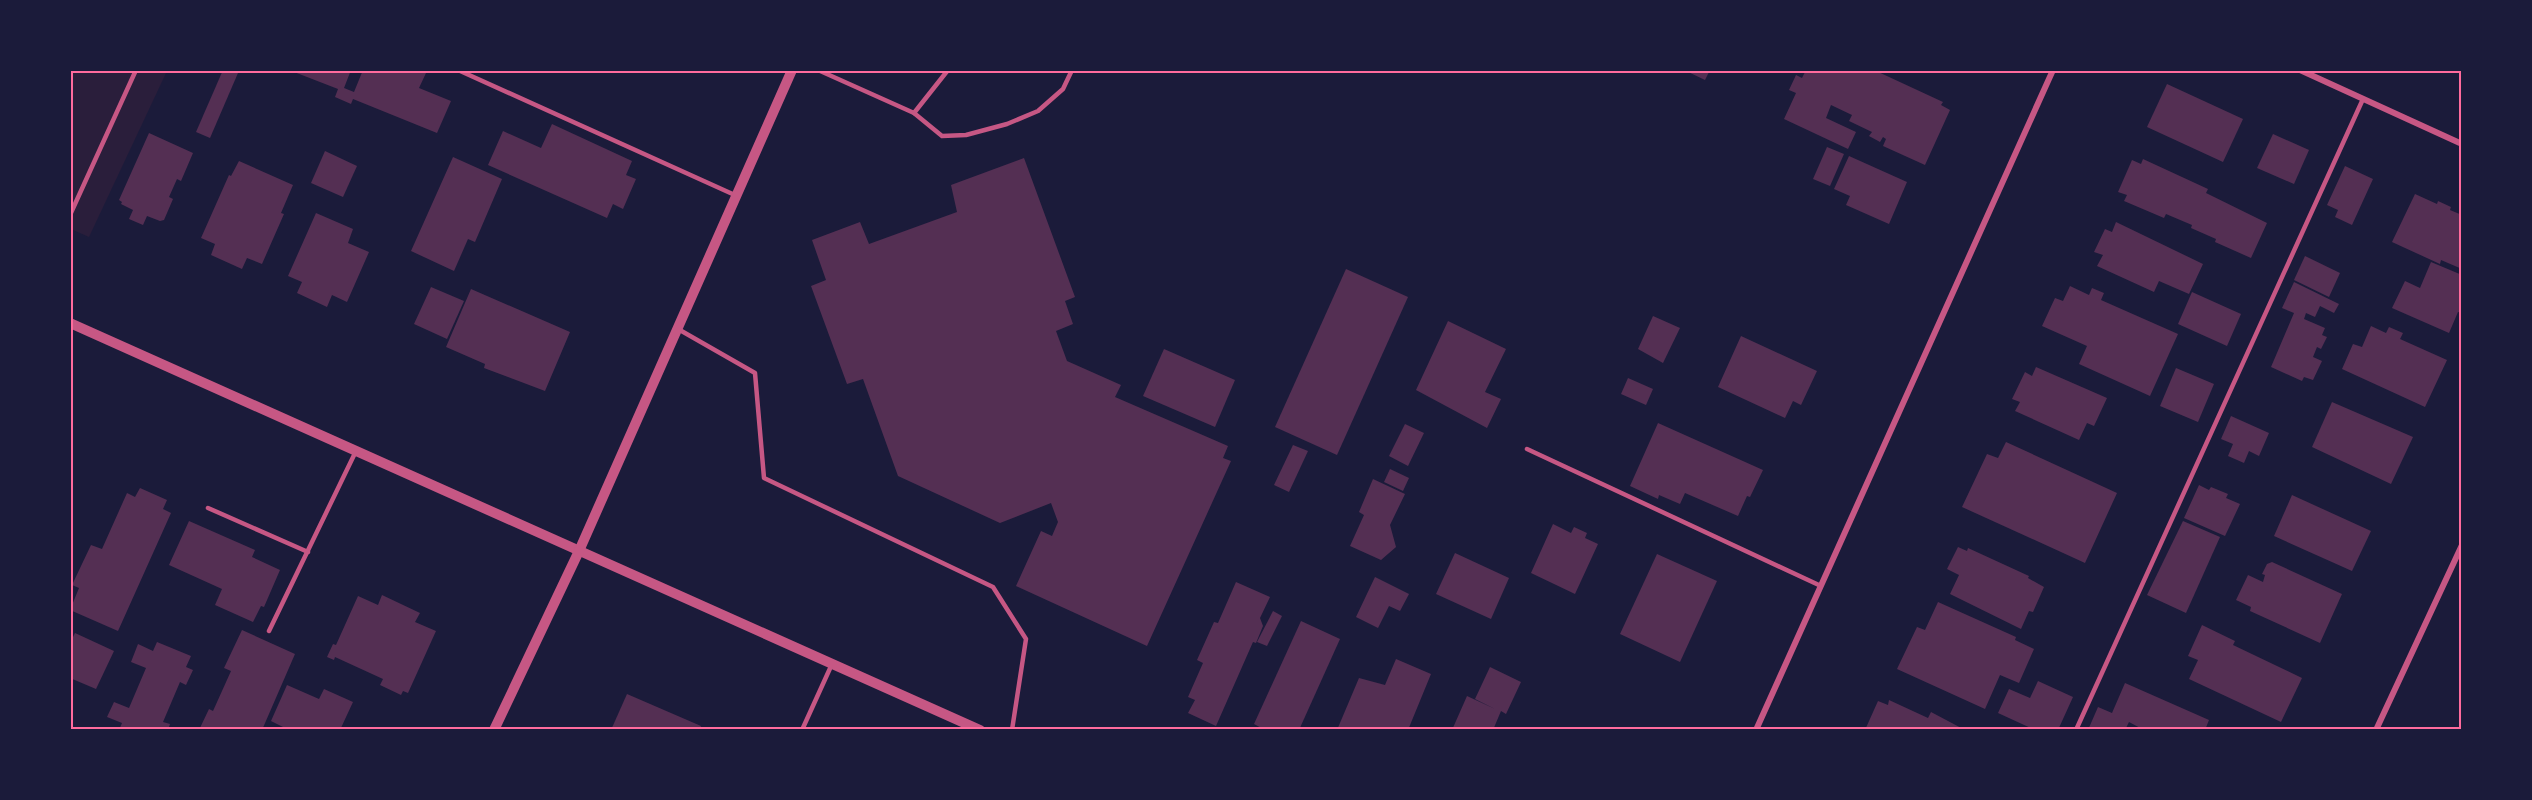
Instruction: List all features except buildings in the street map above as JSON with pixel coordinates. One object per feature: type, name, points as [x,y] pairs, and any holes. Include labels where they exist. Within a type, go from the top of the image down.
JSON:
[{"type":"street","points":[[494,729],[579,551],[792,70]]},
{"type":"street","points":[[1756,729],[2053,70]]},
{"type":"street","points":[[2300,70],[2311,73],[2462,144]]},
{"type":"street","points":[[70,323],[980,729]]},
{"type":"street","points":[[2376,729],[2462,545]]},
{"type":"lane","points":[[70,215],[136,70]]},
{"type":"lane","points":[[458,70],[737,196]]},
{"type":"lane","points":[[818,70],[914,113],[942,136],[966,135],[1007,124],[1038,111],[1063,89],[1071,70]]},
{"type":"lane","points":[[914,113],[948,70]]},
{"type":"lane","points":[[2076,729],[2363,99]]},
{"type":"lane","points":[[678,329],[754,373],[764,478],[993,586],[1026,639],[1012,729]]},
{"type":"lane","points":[[1527,449],[1821,586]]},
{"type":"lane","points":[[269,631],[356,451]]},
{"type":"lane","points":[[208,508],[308,552]]},
{"type":"lane","points":[[802,729],[832,664]]},
{"type":"shaded area","points":[[71,71],[167,71],[89,237],[71,229]]}]
